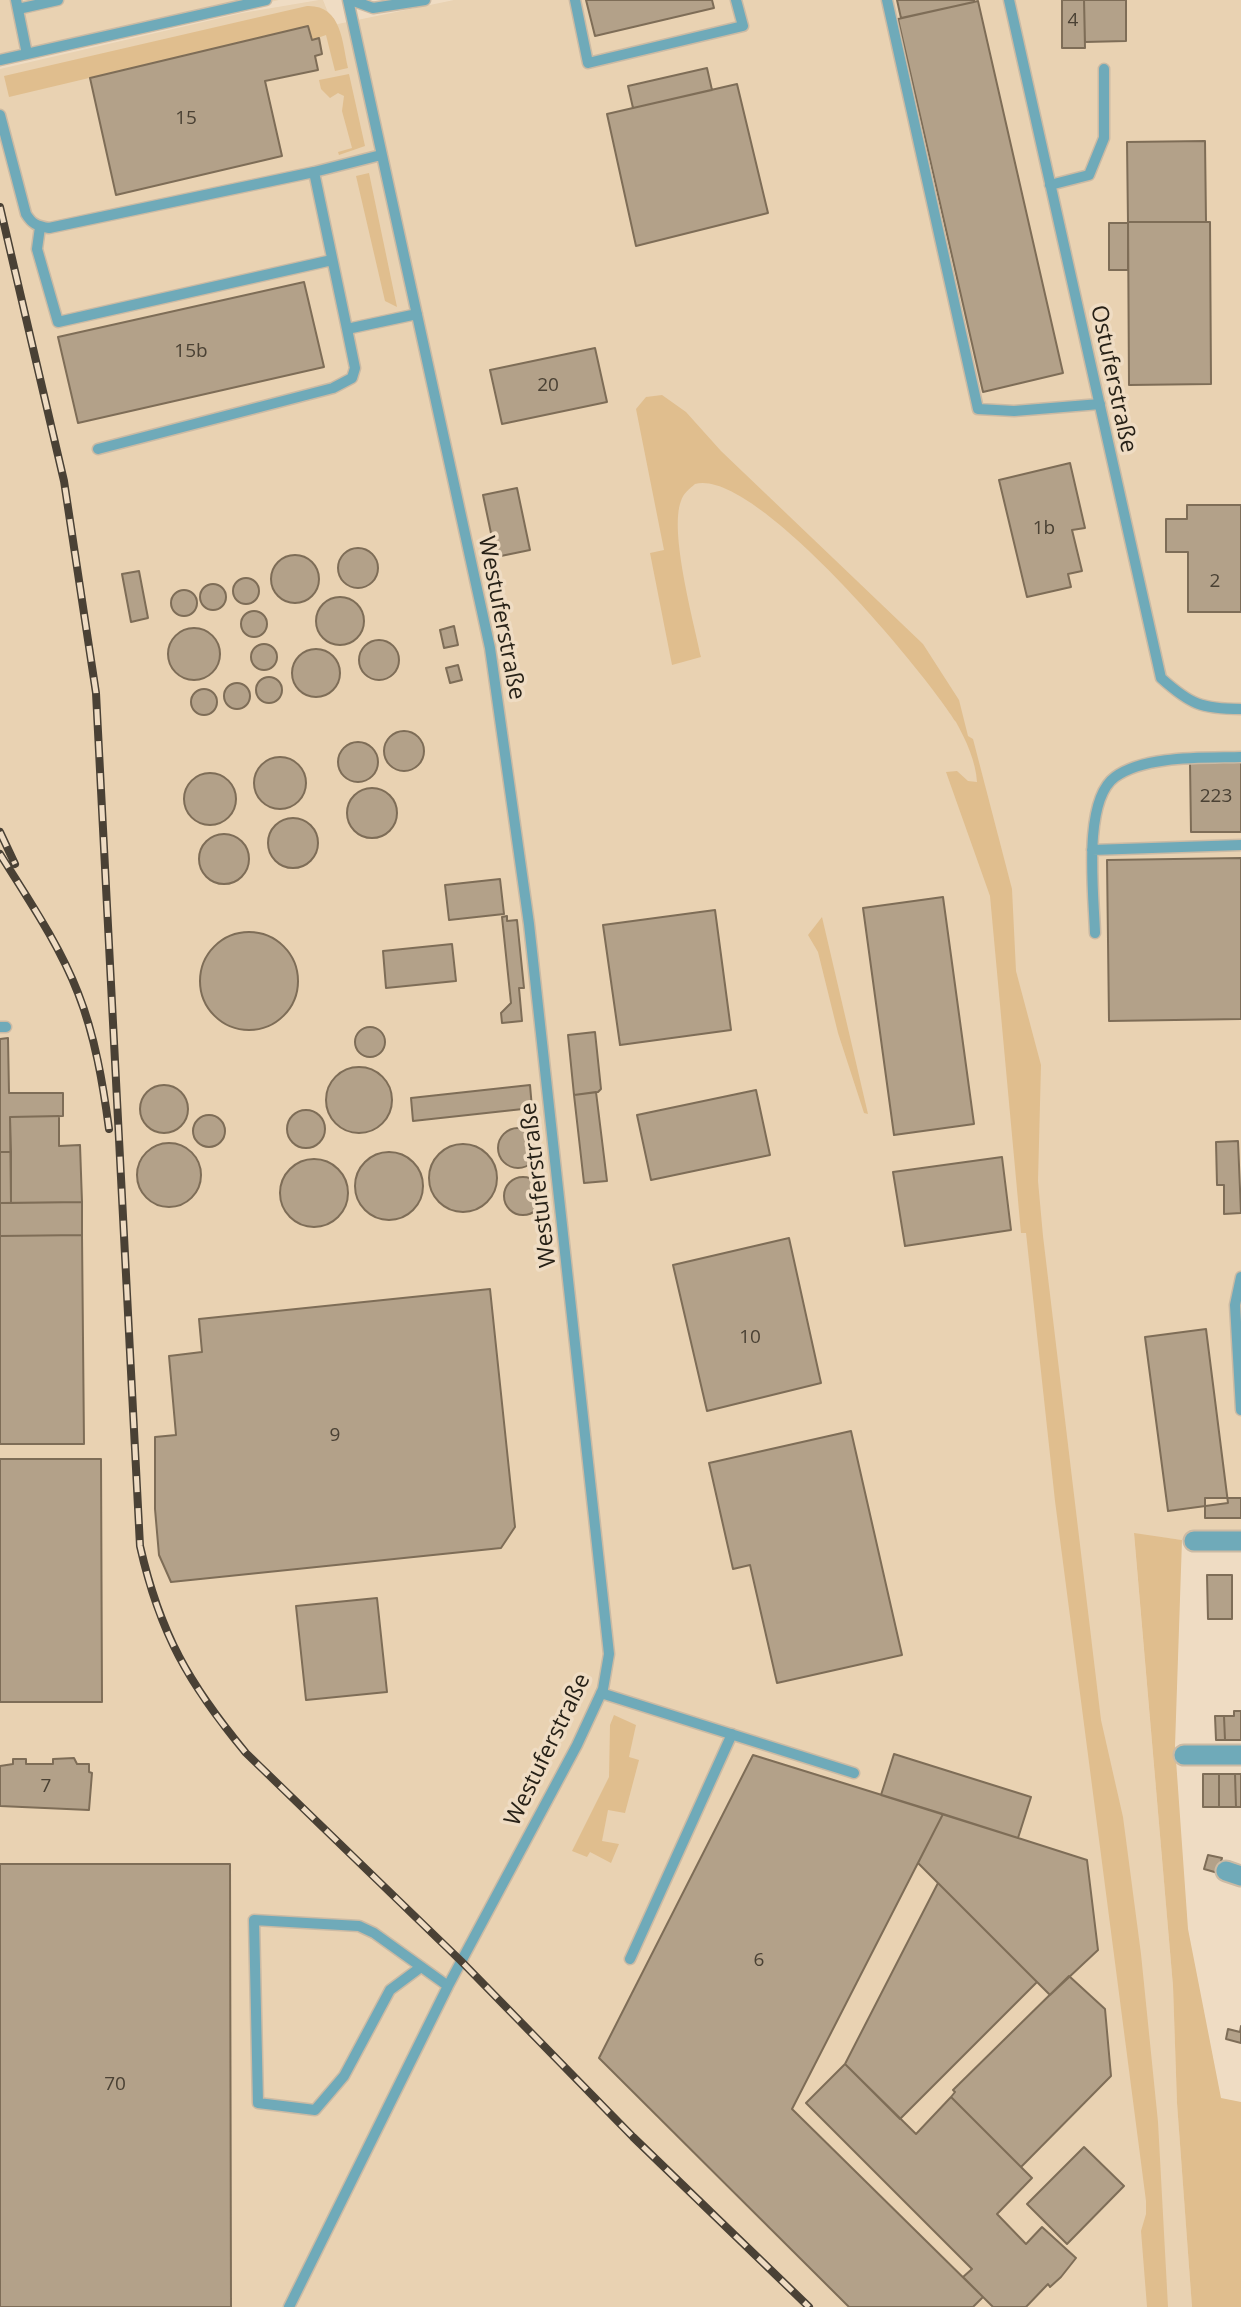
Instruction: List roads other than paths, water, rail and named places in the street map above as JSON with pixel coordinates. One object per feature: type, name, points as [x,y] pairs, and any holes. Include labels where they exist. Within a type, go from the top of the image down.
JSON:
[{"type":"street","points":[[1194,1541],[1241,1541]]},
{"type":"street","points":[[1184,1755],[1241,1755]]},
{"type":"lane","points":[[27,54],[17,4],[58,0]]},
{"type":"lane","points":[[0,60],[266,0]]},
{"type":"lane","points":[[350,0],[373,8],[425,0]]},
{"type":"lane","name":"Westuferstraße","points":[[289,2307],[447,1986],[577,1745],[601,1693],[609,1654],[515,809],[490,648],[381,155],[350,0]]},
{"type":"lane","points":[[575,0],[588,63],[743,26],[736,0]]},
{"type":"lane","points":[[887,0],[978,409],[1014,411],[1100,404]]},
{"type":"lane","name":"Ostuferstraße","points":[[1009,0],[1161,678],[1186,701],[1223,709],[1241,709]]},
{"type":"lane","points":[[1050,185],[1089,175],[1104,138],[1104,69]]},
{"type":"lane","points":[[0,115],[26,214],[32,223],[49,228],[314,172],[381,155]]},
{"type":"lane","points":[[98,449],[333,388],[352,378],[355,368],[314,172]]},
{"type":"lane","points":[[40,227],[37,248],[58,322],[331,260]]},
{"type":"lane","points":[[346,329],[417,314]]},
{"type":"lane","points":[[1095,933],[1092,850],[1103,793],[1114,777],[1137,767],[1162,762],[1241,757]]},
{"type":"lane","points":[[1092,850],[1241,845]]},
{"type":"lane","points":[[1241,1277],[1235,1305],[1241,1410]]},
{"type":"lane","points":[[601,1693],[853,1773]]},
{"type":"lane","points":[[630,1959],[732,1734]]},
{"type":"lane","points":[[421,1967],[390,1990],[344,2076],[315,2110],[258,2102],[254,1920],[359,1926],[374,1933],[421,1967],[447,1986]]},
{"type":"railway","points":[[0,207],[64,481],[96,693],[140,1546],[167,1632],[208,1704],[246,1753],[461,1961],[633,2137],[809,2307]]},
{"type":"railway","points":[[0,832],[15,864]]},
{"type":"railway","points":[[0,854],[52,939],[78,993],[98,1060],[109,1129]]}]
